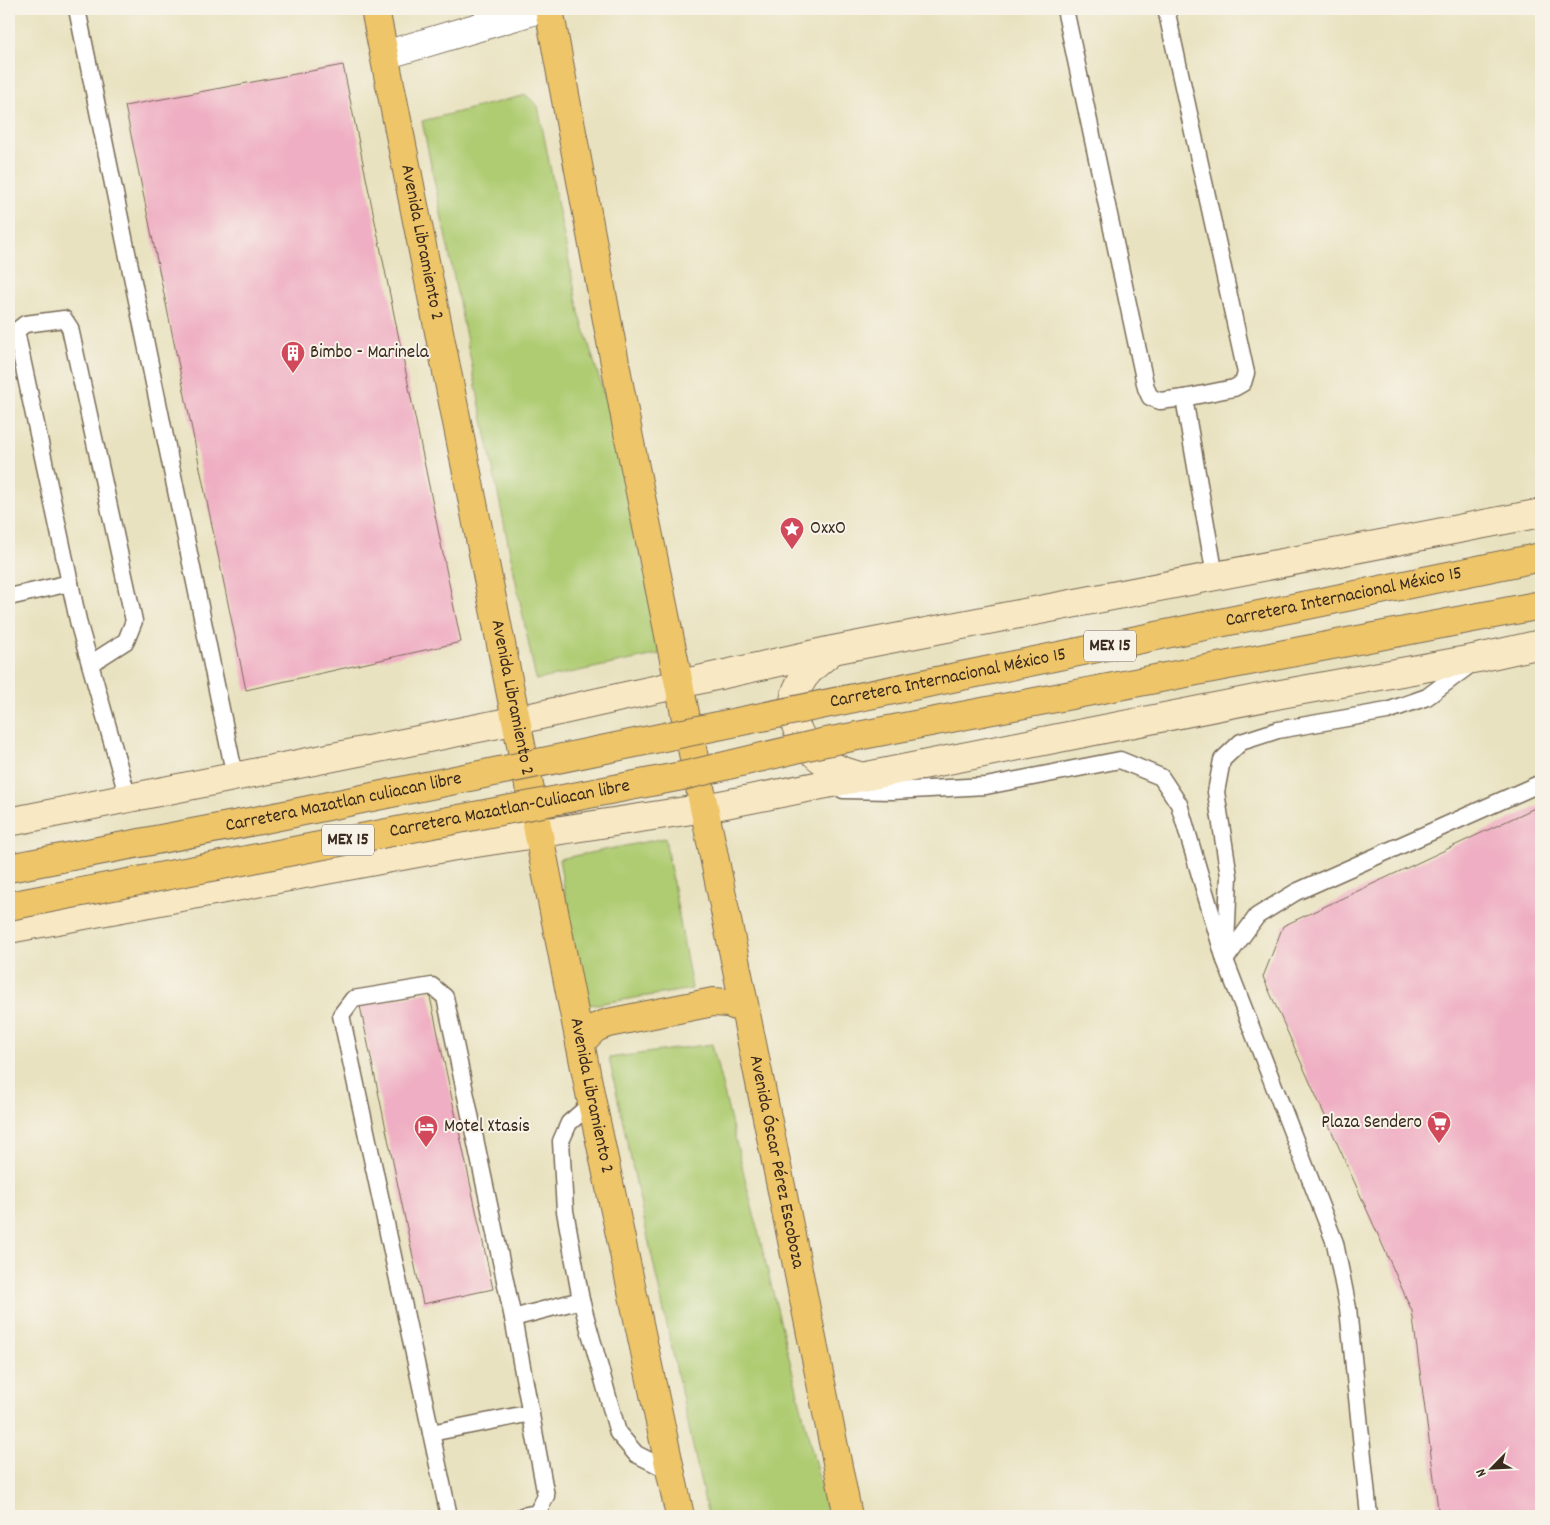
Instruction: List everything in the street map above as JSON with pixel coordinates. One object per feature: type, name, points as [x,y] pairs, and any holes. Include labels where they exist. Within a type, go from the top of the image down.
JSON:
[{"type":"main road","name":"Avenida Libramiento 2","points":[[375,9],[518,720],[592,1103],[680,1516]]},
{"type":"main road","points":[[548,9],[630,438],[705,808]]},
{"type":"main road","points":[[9,822],[302,765],[518,720],[833,650],[1541,513]]},
{"type":"main road","name":"Carretera Internacional México 15","points":[[678,734],[1541,557]]},
{"type":"main road","name":"Carretera Internacional México 15","points":[[687,775],[821,744],[1541,605]]},
{"type":"main road","points":[[9,928],[450,847],[705,808],[1281,694],[1478,658],[1541,644]]},
{"type":"main road","points":[[833,650],[804,676],[797,689],[793,702],[796,727],[810,750],[822,760],[836,768],[862,777]]},
{"type":"main road","name":"Carretera Mazatlan culiacan libre","points":[[9,868],[678,734]]},
{"type":"main road","name":"Carretera Mazatlan-Culiacan libre","points":[[9,906],[687,775]]},
{"type":"main road","name":"Avenida Óscar Pérez Escoboza","points":[[705,808],[744,1009],[848,1516]]},
{"type":"main road","points":[[580,1043],[594,1028],[608,1023],[713,1002],[728,1003],[744,1009]]},
{"type":"street","points":[[385,54],[539,9]]},
{"type":"lane","points":[[77,9],[235,777]]},
{"type":"lane","points":[[1065,9],[1146,388],[1150,397],[1160,400],[1184,398],[1234,388],[1243,383],[1246,373],[1166,9]]},
{"type":"lane","points":[[90,664],[126,641],[134,621],[70,328],[64,320],[24,324],[16,331],[70,583],[90,664],[128,798]]},
{"type":"lane","points":[[1184,398],[1215,576]]},
{"type":"lane","points":[[9,597],[70,583]]},
{"type":"lane","points":[[1225,960],[1229,876],[1216,792],[1222,760],[1241,742],[1278,730],[1388,711],[1427,697],[1478,658]]},
{"type":"lane","points":[[808,788],[892,792],[986,786],[1120,760],[1161,776],[1179,804],[1225,960],[1335,1243],[1348,1308],[1368,1516]]},
{"type":"lane","points":[[1225,960],[1257,916],[1296,892],[1541,783]]},
{"type":"lane","points":[[449,1516],[340,1015],[352,999],[432,986],[445,996],[513,1318],[546,1496],[537,1513],[522,1516]]},
{"type":"lane","points":[[592,1103],[568,1123],[561,1140],[565,1211],[581,1300],[593,1352],[618,1433],[636,1454],[670,1471]]},
{"type":"lane","points":[[513,1318],[581,1300]]},
{"type":"lane","points":[[431,1434],[531,1413]]},
{"type":"green space","points":[[526,95],[538,106],[579,312],[625,463],[660,654],[536,680],[422,121]]},
{"type":"green space","points":[[665,838],[692,989],[584,1006],[559,859]]},
{"type":"green space","points":[[712,1044],[828,1516],[708,1516],[609,1058]]},
{"type":"building","name":"Bimbo - Marinela","points":[[343,65],[461,642],[246,690],[125,106]]},
{"type":"building","name":"Plaza Sendero","points":[[1541,805],[1541,1516],[1439,1516],[1412,1311],[1263,977],[1283,926]]},
{"type":"building","name":"Motel Xtasis","points":[[429,992],[493,1289],[423,1304],[360,1006]]},
{"type":"place","name":"Bimbo - Marinela","points":[[293,374]]},
{"type":"place","name":"OxxO","points":[[792,550]]},
{"type":"place","name":"Plaza Sendero","points":[[1439,1144]]},
{"type":"place","name":"Motel Xtasis","points":[[426,1148]]}]
